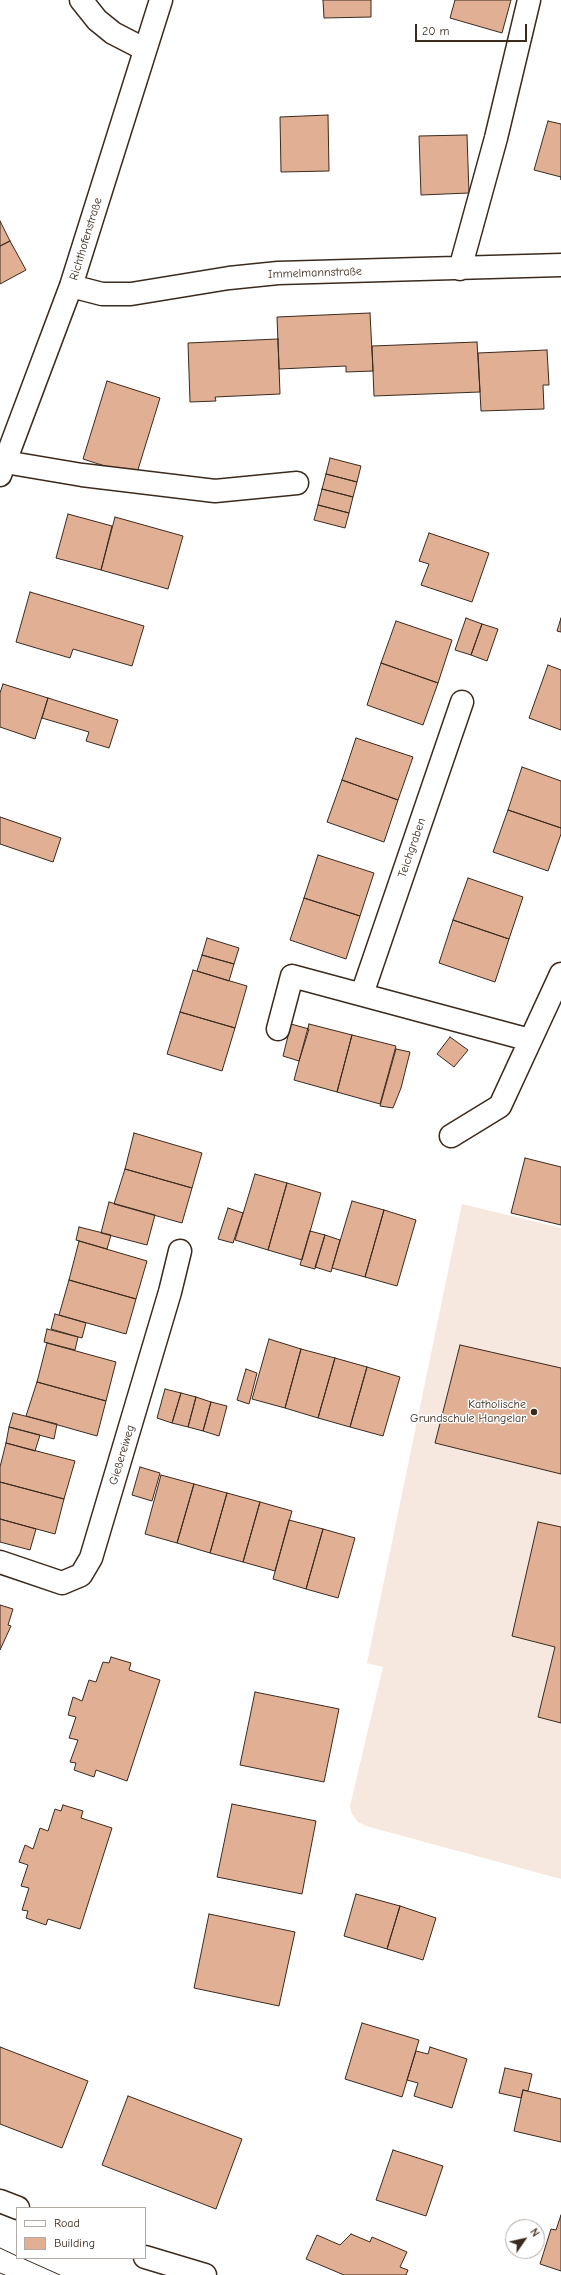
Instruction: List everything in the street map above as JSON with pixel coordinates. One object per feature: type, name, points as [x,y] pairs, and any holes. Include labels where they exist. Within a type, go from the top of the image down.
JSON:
[{"type":"street","points":[[80,0],[97,20],[113,33],[144,49]]},
{"type":"street","name":"Richthofenstraße","points":[[2,469],[71,286],[144,49],[161,0]]},
{"type":"street","points":[[460,268],[496,138],[529,0]]},
{"type":"street","name":"Immelmannstraße","points":[[71,286],[102,294],[132,294],[229,278],[278,273],[561,265]]},
{"type":"street","points":[[2,469],[82,475],[216,491],[297,483]]},
{"type":"street","name":"Teichgraben","points":[[362,994],[462,702]]},
{"type":"street","points":[[451,1136],[500,1106],[561,974]]},
{"type":"street","points":[[278,1029],[292,976],[530,1040]]},
{"type":"street","name":"Gießereiweg","points":[[0,1562],[62,1583],[81,1575],[91,1558],[168,1300],[180,1251]]},
{"type":"street","points":[[0,2201],[16,2207]]},
{"type":"street","points":[[146,2257],[205,2275]]},
{"type":"shaded area","points":[[462,1204],[561,1228],[561,1879],[366,1826],[358,1822],[352,1814],[350,1806],[383,1667],[367,1663]]},
{"type":"building","points":[[323,0],[371,0],[371,17],[324,18]]},
{"type":"building","points":[[455,0],[511,0],[502,33],[450,18]]},
{"type":"building","points":[[328,115],[329,171],[281,172],[280,117]]},
{"type":"building","points":[[548,121],[561,124],[561,177],[534,170]]},
{"type":"building","points":[[467,135],[469,193],[421,195],[419,136]]},
{"type":"building","points":[[0,221],[10,241],[0,246]]},
{"type":"building","points":[[10,241],[26,270],[0,284],[0,246]]},
{"type":"building","points":[[370,313],[373,371],[346,372],[346,366],[279,369],[277,317]]},
{"type":"building","points":[[278,339],[280,394],[215,397],[216,401],[190,402],[188,343]]},
{"type":"building","points":[[477,342],[480,392],[374,396],[372,346]]},
{"type":"building","points":[[547,350],[549,385],[543,385],[544,409],[481,411],[478,353]]},
{"type":"building","points":[[107,381],[160,398],[136,476],[83,459]]},
{"type":"building","points":[[330,458],[361,466],[357,482],[326,474]]},
{"type":"building","points":[[326,474],[357,482],[353,497],[322,489]]},
{"type":"building","points":[[322,489],[353,497],[349,513],[318,505]]},
{"type":"building","points":[[318,505],[349,513],[345,528],[314,520]]},
{"type":"building","points":[[68,514],[112,526],[101,570],[56,558]]},
{"type":"building","points":[[115,517],[183,536],[168,589],[101,570]]},
{"type":"building","points":[[429,533],[489,553],[472,602],[421,585],[429,564],[419,561]]},
{"type":"building","points":[[30,592],[144,626],[132,666],[73,649],[70,658],[16,642]]},
{"type":"building","points":[[466,618],[482,624],[471,655],[455,650]]},
{"type":"building","points":[[561,618],[561,632],[557,631]]},
{"type":"building","points":[[396,621],[452,640],[438,683],[381,663]]},
{"type":"building","points":[[482,624],[498,629],[487,661],[471,655]]},
{"type":"building","points":[[381,663],[438,683],[423,725],[367,705]]},
{"type":"building","points":[[548,665],[561,670],[561,730],[529,718]]},
{"type":"building","points":[[3,684],[48,698],[35,739],[0,727],[0,693]]},
{"type":"building","points":[[48,698],[118,720],[109,748],[86,741],[89,732],[42,718]]},
{"type":"building","points":[[356,738],[413,757],[398,800],[342,780]]},
{"type":"building","points":[[522,767],[561,781],[561,828],[508,810]]},
{"type":"building","points":[[342,780],[398,800],[384,842],[327,822]]},
{"type":"building","points":[[508,810],[561,828],[561,834],[548,871],[493,852]]},
{"type":"building","points":[[0,817],[61,838],[53,862],[0,844]]},
{"type":"building","points":[[318,855],[374,873],[360,916],[304,898]]},
{"type":"building","points":[[468,878],[523,897],[509,939],[453,920]]},
{"type":"building","points":[[304,898],[360,916],[346,959],[290,940]]},
{"type":"building","points":[[453,920],[509,939],[495,982],[439,963]]},
{"type":"building","points":[[207,938],[239,948],[234,964],[202,955]]},
{"type":"building","points":[[202,955],[234,964],[229,981],[197,971]]},
{"type":"building","points":[[193,970],[247,986],[235,1028],[180,1012]]},
{"type":"building","points":[[180,1012],[235,1028],[222,1071],[167,1054]]},
{"type":"building","points":[[291,1024],[309,1029],[299,1061],[283,1056]]},
{"type":"building","points":[[309,1024],[352,1035],[337,1092],[294,1080]]},
{"type":"building","points":[[352,1035],[396,1046],[380,1104],[337,1092]]},
{"type":"building","points":[[450,1037],[468,1050],[454,1067],[437,1054]]},
{"type":"building","points":[[396,1049],[410,1052],[401,1088],[393,1108],[380,1106]]},
{"type":"building","points":[[134,1133],[202,1153],[192,1188],[125,1169]]},
{"type":"building","points":[[525,1158],[561,1167],[561,1225],[511,1213]]},
{"type":"building","points":[[125,1169],[192,1188],[182,1223],[114,1204]]},
{"type":"building","points":[[255,1174],[287,1183],[268,1250],[235,1240]]},
{"type":"building","points":[[287,1183],[321,1193],[302,1260],[268,1250]]},
{"type":"building","points":[[352,1201],[384,1210],[365,1277],[332,1268]]},
{"type":"building","points":[[109,1202],[155,1215],[147,1245],[101,1233]]},
{"type":"building","points":[[228,1208],[243,1213],[233,1243],[218,1239]]},
{"type":"building","points":[[384,1210],[416,1220],[397,1286],[365,1277]]},
{"type":"building","points":[[79,1227],[111,1235],[107,1249],[76,1240]]},
{"type":"building","points":[[310,1231],[325,1235],[315,1269],[300,1265]]},
{"type":"building","points":[[325,1235],[340,1240],[331,1272],[315,1267]]},
{"type":"building","points":[[79,1241],[147,1261],[136,1299],[69,1280]]},
{"type":"building","points":[[69,1280],[136,1299],[126,1334],[59,1315]]},
{"type":"building","points":[[55,1314],[86,1323],[82,1338],[51,1329]]},
{"type":"building","points":[[47,1329],[78,1337],[75,1350],[44,1342]]},
{"type":"building","points":[[269,1339],[301,1349],[285,1408],[252,1399]]},
{"type":"building","points":[[47,1343],[116,1362],[106,1401],[37,1382]]},
{"type":"building","points":[[460,1345],[561,1368],[561,1474],[435,1443]]},
{"type":"building","points":[[301,1349],[335,1358],[318,1418],[285,1408]]},
{"type":"building","points":[[335,1358],[367,1367],[350,1427],[318,1418]]},
{"type":"building","points":[[367,1367],[400,1377],[383,1436],[350,1427]]},
{"type":"building","points":[[246,1369],[257,1373],[249,1404],[237,1400]]},
{"type":"building","points":[[37,1382],[106,1401],[97,1436],[26,1416]]},
{"type":"building","points":[[165,1389],[181,1393],[172,1423],[157,1418]]},
{"type":"building","points":[[181,1393],[196,1397],[188,1427],[172,1423]]},
{"type":"building","points":[[196,1397],[211,1402],[203,1431],[188,1427]]},
{"type":"building","points":[[211,1402],[227,1406],[219,1436],[203,1431]]},
{"type":"building","points":[[13,1413],[57,1424],[54,1439],[9,1427]]},
{"type":"building","points":[[9,1427],[40,1435],[35,1451],[6,1443]]},
{"type":"building","points":[[6,1443],[75,1461],[64,1499],[0,1482],[0,1467]]},
{"type":"building","points":[[140,1467],[160,1473],[152,1501],[132,1495]]},
{"type":"building","points":[[161,1475],[194,1484],[177,1543],[145,1534]]},
{"type":"building","points":[[0,1482],[64,1499],[55,1534],[0,1519]]},
{"type":"building","points":[[194,1484],[227,1493],[210,1553],[177,1543]]},
{"type":"building","points":[[227,1493],[260,1502],[243,1562],[210,1553]]},
{"type":"building","points":[[260,1502],[292,1511],[275,1571],[243,1562]]},
{"type":"building","points":[[0,1519],[36,1529],[30,1550],[0,1542]]},
{"type":"building","points":[[289,1520],[323,1529],[306,1589],[273,1579]]},
{"type":"building","points":[[538,1522],[561,1527],[561,1723],[538,1717],[555,1647],[512,1636]]},
{"type":"building","points":[[323,1529],[355,1538],[338,1598],[306,1589]]},
{"type":"building","points":[[0,1605],[13,1609],[8,1625],[11,1626],[0,1650]]},
{"type":"building","points":[[111,1657],[131,1663],[129,1670],[160,1680],[127,1781],[96,1770],[94,1777],[74,1770],[76,1763],[70,1762],[78,1740],[69,1738],[76,1717],[68,1715],[73,1697],[82,1701],[89,1680],[96,1682],[103,1662],[109,1663]]},
{"type":"building","points":[[255,1692],[339,1709],[324,1782],[240,1765]]},
{"type":"building","points":[[232,1804],[316,1821],[302,1894],[217,1877]]},
{"type":"building","points":[[63,1805],[83,1811],[81,1818],[112,1828],[80,1929],[48,1919],[46,1925],[26,1918],[28,1911],[22,1910],[29,1888],[21,1886],[28,1865],[19,1862],[25,1845],[33,1849],[40,1828],[48,1831],[55,1809],[61,1811]]},
{"type":"building","points":[[356,1894],[400,1906],[387,1949],[344,1936]]},
{"type":"building","points":[[400,1906],[436,1918],[423,1960],[387,1949]]},
{"type":"building","points":[[209,1914],[295,1932],[279,2006],[194,1988]]},
{"type":"building","points":[[362,2023],[419,2040],[402,2097],[345,2079]]},
{"type":"building","points":[[0,2047],[88,2081],[62,2148],[0,2124]]},
{"type":"building","points":[[430,2047],[467,2059],[452,2108],[414,2096],[418,2083],[407,2080],[416,2051],[428,2054]]},
{"type":"building","points":[[505,2068],[532,2074],[528,2091],[523,2090],[521,2098],[499,2093]]},
{"type":"building","points":[[523,2090],[561,2099],[561,2142],[514,2131]]},
{"type":"building","points":[[128,2096],[242,2139],[216,2209],[102,2165]]},
{"type":"building","points":[[393,2150],[443,2166],[426,2216],[376,2200]]},
{"type":"building","points":[[561,2215],[561,2271],[540,2264],[542,2259],[545,2259],[545,2248],[551,2229],[556,2230]]},
{"type":"building","points":[[351,2234],[370,2242],[372,2237],[407,2252],[400,2267],[408,2270],[406,2275],[344,2275],[306,2259],[317,2235],[340,2245]]},
{"type":"tram line","points":[[0,2248],[16,2256]]},
{"type":"tram line","points":[[24,2259],[60,2275]]},
{"type":"tram line","points":[[0,2273],[5,2275]]},
{"type":"place","name":"Katholische Grundschule Hangelar","points":[[534,1412]]}]
